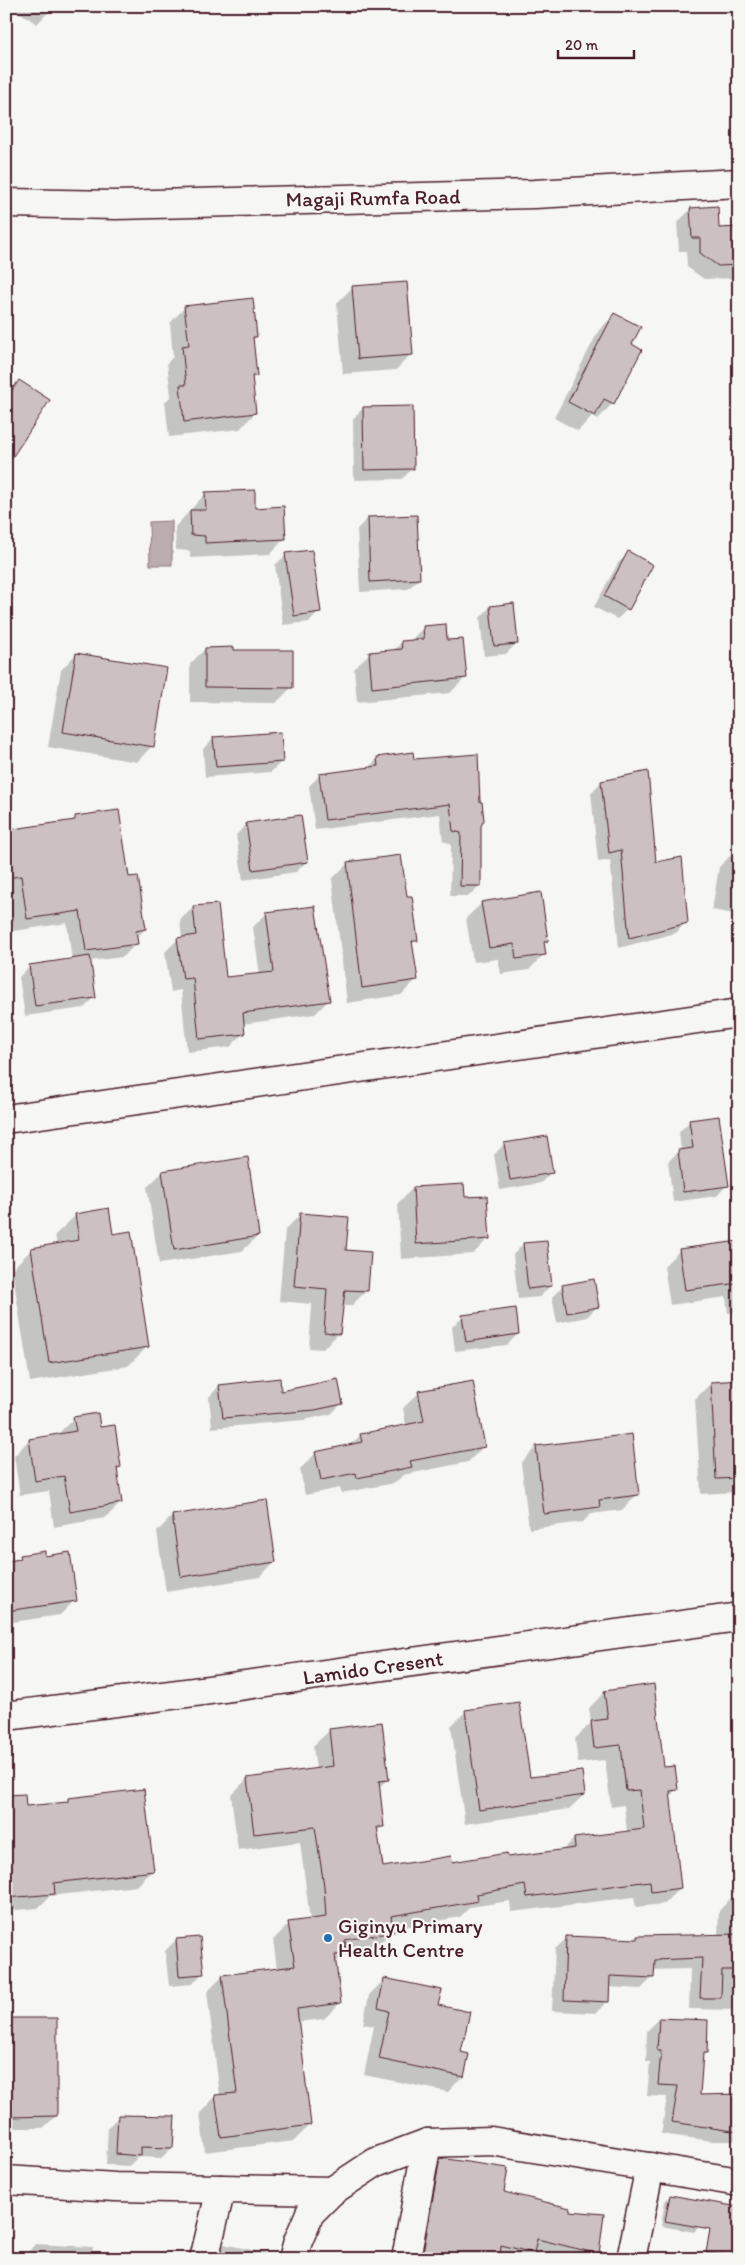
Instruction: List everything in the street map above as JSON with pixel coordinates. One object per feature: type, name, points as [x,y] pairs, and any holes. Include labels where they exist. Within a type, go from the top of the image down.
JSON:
[{"type":"street","name":"Magaji Rumfa Road","points":[[6,203],[116,205],[534,194],[739,183]]},
{"type":"street","points":[[6,1119],[739,1013]]},
{"type":"street","name":"Lamido Cresent","points":[[6,1716],[739,1617]]},
{"type":"street","points":[[292,2259],[310,2213],[332,2191],[376,2162],[427,2143],[491,2141],[739,2182]]},
{"type":"street","points":[[406,2259],[427,2143]]},
{"type":"street","points":[[631,2259],[650,2167]]},
{"type":"street","points":[[6,2180],[115,2187],[332,2191]]},
{"type":"street","points":[[204,2259],[222,2189]]},
{"type":"shaded area","points":[[172,521],[172,565],[150,565],[149,522]]},
{"type":"building","points":[[718,206],[719,228],[739,227],[739,265],[718,266],[700,253],[700,238],[692,238],[690,208]]},
{"type":"building","points":[[407,282],[413,355],[358,359],[352,286]]},
{"type":"building","points":[[253,298],[257,337],[253,337],[257,376],[252,376],[256,413],[184,422],[180,385],[186,385],[182,346],[189,345],[184,306]]},
{"type":"building","points":[[614,313],[641,327],[632,344],[642,350],[614,404],[604,399],[595,416],[568,402]]},
{"type":"building","points":[[19,380],[50,400],[6,467],[6,399]]},
{"type":"building","points":[[413,406],[414,469],[364,470],[363,407]]},
{"type":"building","points":[[255,490],[255,508],[284,506],[286,539],[205,543],[205,536],[191,535],[190,510],[206,510],[205,492]]},
{"type":"building","points":[[417,515],[420,579],[370,582],[368,517]]},
{"type":"building","points":[[312,550],[321,612],[294,616],[285,553]]},
{"type":"building","points":[[628,551],[653,565],[629,610],[604,596]]},
{"type":"building","points":[[514,603],[518,644],[494,646],[490,606]]},
{"type":"building","points":[[446,624],[447,640],[463,639],[467,678],[372,688],[369,652],[402,649],[401,641],[424,639],[423,626]]},
{"type":"building","points":[[234,647],[234,650],[293,650],[293,688],[205,687],[205,648]]},
{"type":"building","points":[[76,653],[167,668],[154,747],[63,732]]},
{"type":"building","points":[[281,732],[283,762],[216,767],[213,737]]},
{"type":"building","points":[[413,752],[414,759],[478,754],[480,802],[482,802],[484,820],[481,826],[481,886],[460,886],[461,833],[453,831],[450,804],[325,820],[319,774],[378,766],[377,757]]},
{"type":"building","points":[[648,771],[656,862],[682,857],[688,923],[629,938],[621,850],[609,853],[601,781]]},
{"type":"building","points":[[119,810],[129,877],[138,876],[146,929],[136,931],[138,944],[86,951],[80,911],[27,919],[21,876],[6,878],[6,830],[75,820],[75,816]]},
{"type":"building","points":[[301,815],[308,862],[253,870],[246,823]]},
{"type":"building","points":[[401,855],[407,896],[412,896],[418,941],[412,941],[418,980],[362,988],[347,862]]},
{"type":"building","points":[[541,892],[548,941],[544,942],[546,955],[516,959],[514,944],[489,948],[481,902]]},
{"type":"building","points":[[218,904],[226,977],[274,972],[266,912],[315,906],[330,1001],[243,1013],[245,1034],[199,1039],[193,978],[183,979],[177,938],[196,935],[193,906]]},
{"type":"building","points":[[90,956],[96,998],[35,1006],[29,965]]},
{"type":"building","points":[[719,1116],[729,1186],[683,1192],[678,1150],[693,1148],[689,1120]]},
{"type":"building","points":[[547,1136],[553,1173],[510,1180],[504,1143]]},
{"type":"building","points":[[248,1157],[259,1236],[174,1250],[162,1171]]},
{"type":"building","points":[[464,1184],[465,1197],[487,1196],[490,1239],[416,1244],[413,1187]]},
{"type":"building","points":[[109,1208],[113,1234],[131,1231],[149,1347],[49,1363],[31,1248],[79,1240],[75,1214]]},
{"type":"building","points":[[300,1213],[349,1217],[346,1250],[371,1252],[368,1291],[345,1290],[340,1334],[324,1332],[327,1289],[294,1286]]},
{"type":"building","points":[[547,1241],[552,1286],[528,1289],[523,1243]]},
{"type":"building","points":[[739,1241],[739,1283],[685,1290],[679,1249]]},
{"type":"building","points":[[594,1279],[599,1307],[567,1313],[562,1285]]},
{"type":"building","points":[[516,1308],[519,1334],[466,1342],[462,1315]]},
{"type":"building","points":[[280,1378],[281,1391],[338,1379],[343,1404],[315,1410],[223,1418],[219,1385]]},
{"type":"building","points":[[739,1380],[739,1478],[716,1479],[711,1382]]},
{"type":"building","points":[[473,1381],[485,1447],[410,1461],[412,1467],[357,1478],[356,1473],[321,1480],[315,1452],[362,1442],[360,1434],[424,1421],[418,1391]]},
{"type":"building","points":[[98,1413],[100,1427],[115,1425],[121,1467],[117,1468],[122,1503],[70,1512],[64,1476],[35,1481],[29,1439],[76,1431],[73,1417]]},
{"type":"building","points":[[632,1434],[639,1495],[599,1500],[600,1507],[544,1514],[536,1446]]},
{"type":"building","points":[[267,1500],[276,1562],[181,1577],[172,1515]]},
{"type":"building","points":[[45,1551],[45,1556],[70,1552],[77,1601],[6,1611],[6,1561],[21,1559],[20,1555]]},
{"type":"building","points":[[654,1684],[664,1767],[675,1766],[678,1790],[670,1791],[681,1888],[651,1892],[650,1881],[527,1897],[525,1885],[477,1894],[478,1901],[391,1916],[394,1932],[345,1940],[346,1954],[335,1955],[341,2003],[297,2009],[311,2125],[221,2137],[215,2095],[237,2093],[222,1975],[295,1966],[288,1922],[326,1917],[324,1886],[315,1827],[254,1834],[247,1778],[333,1766],[329,1729],[382,1722],[389,1780],[379,1781],[384,1827],[377,1827],[383,1867],[451,1856],[452,1862],[507,1853],[508,1857],[575,1848],[574,1838],[644,1829],[640,1790],[626,1791],[621,1745],[594,1748],[591,1721],[608,1719],[604,1691]]},
{"type":"building","points":[[519,1702],[530,1777],[582,1771],[585,1795],[479,1810],[465,1710]]},
{"type":"building","points":[[144,1789],[154,1871],[54,1883],[55,1894],[6,1898],[6,1795],[25,1794],[26,1806],[68,1802],[68,1798]]},
{"type":"building","points":[[739,1934],[739,1970],[722,1970],[721,1998],[700,1998],[702,1958],[655,1960],[654,1978],[610,1976],[609,2002],[564,2000],[566,1936],[637,1939],[637,1936]]},
{"type":"building","points":[[200,1937],[204,1974],[179,1976],[176,1939]]},
{"type":"building","points":[[384,1978],[442,1990],[438,2005],[470,2012],[461,2052],[469,2054],[464,2077],[379,2059],[389,2011],[378,2008]]},
{"type":"building","points":[[9,2018],[57,2018],[57,2116],[8,2117]]},
{"type":"building","points":[[659,2018],[708,2020],[707,2053],[703,2053],[700,2095],[739,2094],[739,2132],[672,2122],[678,2086],[658,2085],[661,2051],[657,2051]]},
{"type":"building","points":[[118,2115],[175,2116],[173,2148],[141,2147],[141,2156],[116,2154]]},
{"type":"building","points":[[440,2158],[508,2168],[504,2192],[570,2208],[570,2211],[604,2214],[599,2254],[537,2239],[534,2253],[501,2245],[500,2259],[422,2259]]},
{"type":"building","points":[[670,2195],[739,2207],[739,2257],[706,2253],[710,2229],[665,2221]]},
{"type":"place","name":"Giginyu Primary Health Centre","points":[[328,1938]]}]
